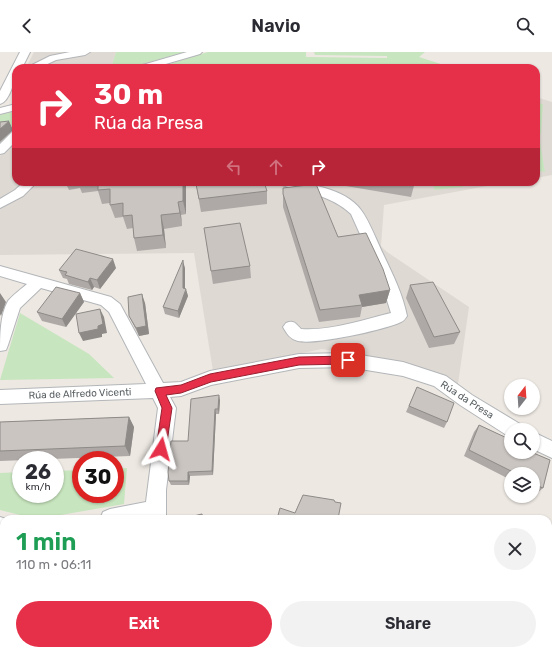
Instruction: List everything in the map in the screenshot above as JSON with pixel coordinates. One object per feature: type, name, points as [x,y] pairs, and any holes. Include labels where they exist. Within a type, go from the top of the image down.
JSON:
[{"type":"street","points":[[19,64],[25,52]]},
{"type":"street","points":[[39,64],[52,58],[85,52]]},
{"type":"street","points":[[156,64],[197,52]]},
{"type":"street","points":[[0,101],[12,78]]},
{"type":"street","points":[[0,111],[12,108]]},
{"type":"street","points":[[0,151],[12,138]]},
{"type":"street","points":[[0,204],[19,193],[27,186]]},
{"type":"street","points":[[291,327],[294,332],[300,335],[330,332],[396,318],[399,316],[399,311],[391,287],[356,212],[351,206],[338,198],[299,186]]},
{"type":"street","points":[[0,271],[37,283],[106,301],[115,308],[167,408],[156,490],[156,514]]},
{"type":"street","points":[[0,345],[13,305],[37,283]]},
{"type":"street","name":"Rúa da Presa","points":[[159,391],[181,389],[210,378],[299,361],[348,360],[403,369],[440,381],[466,400],[504,424]]},
{"type":"street","name":"Rúa de Alfredo Vicenti","points":[[0,397],[159,391]]},
{"type":"street","points":[[540,444],[552,450]]},
{"type":"shaded area","points":[[34,52],[116,52],[112,64],[28,64]]},
{"type":"shaded area","points":[[540,98],[552,102],[552,175],[540,177]]},
{"type":"shaded area","points":[[12,143],[12,186],[487,186],[384,205],[381,246],[387,252],[469,307],[458,384],[385,360],[322,349],[213,371],[194,253],[0,255],[0,156]]},
{"type":"green space","points":[[116,52],[184,52],[143,64],[112,64]]},
{"type":"green space","points":[[208,52],[306,52],[306,57],[387,58],[387,56],[315,55],[314,52],[425,52],[419,57],[441,64],[169,64]]},
{"type":"green space","points":[[540,104],[543,104],[540,134]]},
{"type":"green space","points":[[12,112],[12,127],[0,126],[0,115]]},
{"type":"green space","points":[[540,142],[545,172],[540,171]]},
{"type":"green space","points":[[433,186],[463,187],[435,190]]},
{"type":"green space","points":[[20,313],[89,354],[114,378],[0,380]]},
{"type":"green space","points":[[124,468],[127,468],[124,504],[61,515],[20,515],[0,510],[0,473],[12,472],[12,503],[64,503],[64,471],[72,470],[72,503],[124,503]]},
{"type":"building","points":[[9,121],[0,129],[0,122]]},
{"type":"building","points":[[98,186],[183,186],[183,201],[178,202],[180,213],[161,215],[163,235],[134,238],[132,215],[123,216],[123,203],[110,205],[110,189],[98,190]]},
{"type":"building","points":[[196,186],[265,186],[267,191],[199,199]]},
{"type":"building","points":[[317,186],[338,237],[366,233],[383,269],[390,290],[359,295],[362,305],[320,310],[283,194],[283,188]]},
{"type":"building","points":[[240,223],[250,266],[211,271],[204,228]]},
{"type":"building","points":[[76,249],[113,259],[97,280],[90,278],[88,282],[65,275],[67,272],[59,270]]},
{"type":"building","points":[[183,260],[183,288],[186,289],[178,311],[163,307]]},
{"type":"building","points":[[433,282],[460,332],[434,337],[410,285]]},
{"type":"building","points":[[56,287],[80,293],[62,319],[37,312]]},
{"type":"building","points":[[142,294],[146,326],[136,328],[129,316],[128,297]]},
{"type":"building","points":[[100,309],[103,324],[98,326],[98,329],[79,333],[76,314]]},
{"type":"building","points":[[417,387],[454,403],[447,422],[409,406]]},
{"type":"building","points":[[219,395],[218,409],[215,409],[212,471],[188,472],[188,481],[169,481],[168,472],[171,441],[188,441],[191,399]]},
{"type":"building","points":[[129,417],[125,446],[0,451],[0,422]]},
{"type":"building","points":[[479,425],[504,437],[504,459],[540,459],[540,456],[550,460],[543,488],[540,487],[540,467],[504,468],[469,450]]},
{"type":"building","points":[[303,495],[334,500],[335,502],[341,503],[339,515],[278,515],[280,508],[295,513]]},
{"type":"route","points":[[161,449],[167,408],[159,391],[181,389],[210,378],[299,361],[348,360]]}]
